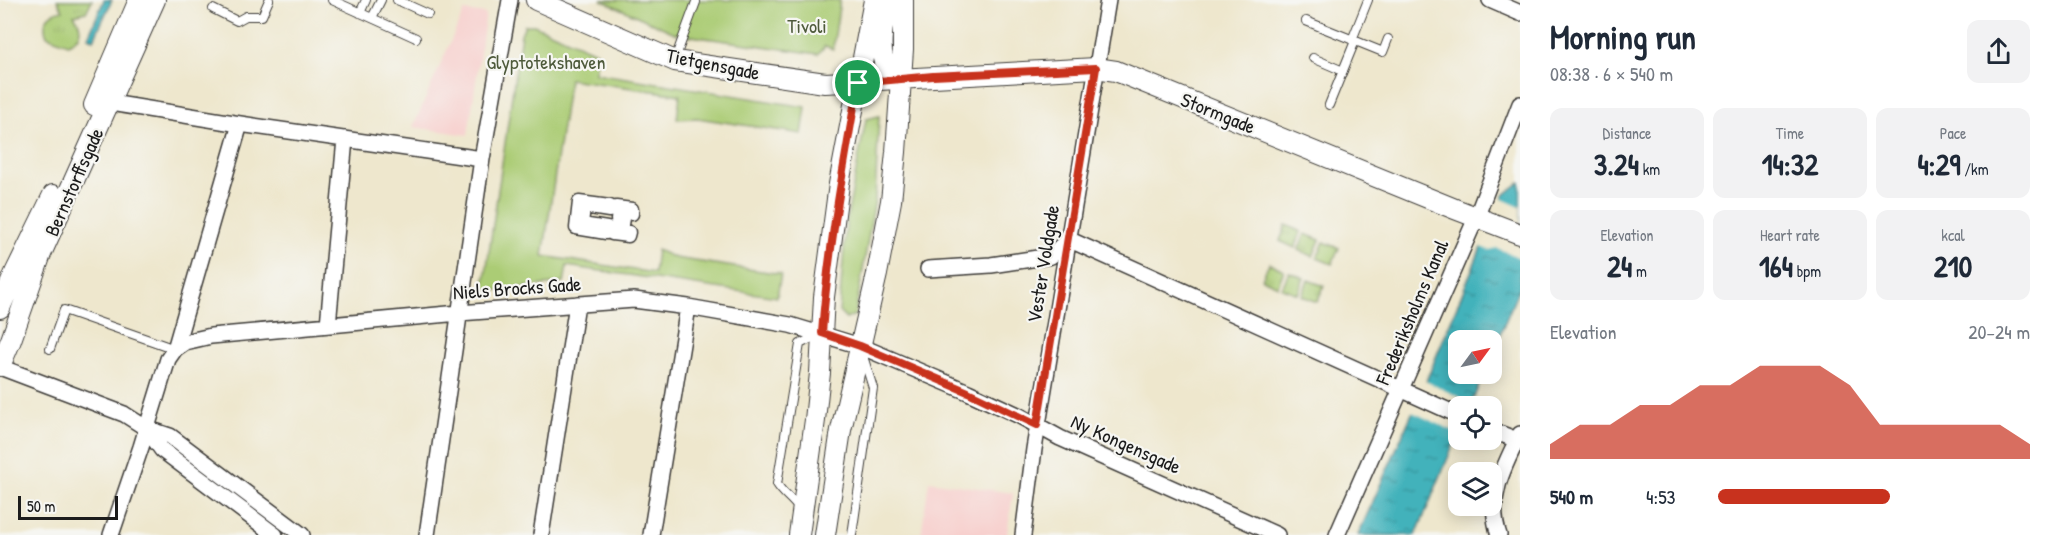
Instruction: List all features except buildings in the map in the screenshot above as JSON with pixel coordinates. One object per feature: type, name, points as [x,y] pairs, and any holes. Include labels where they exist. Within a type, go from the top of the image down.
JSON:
[{"type":"street","name":"Bernstorffsgade","points":[[0,366],[12,340],[41,254],[103,99],[139,0]]},
{"type":"street","name":"Bernstorffsgade","points":[[0,308],[103,99],[155,0]]},
{"type":"street","points":[[428,535],[482,159],[510,0]]},
{"type":"street","name":"Tietgensgade","points":[[536,0],[675,61],[825,83],[901,79]]},
{"type":"street","points":[[799,535],[820,373],[824,297],[839,184],[874,0]]},
{"type":"street","points":[[888,0],[882,30],[885,62],[890,72],[901,79]]},
{"type":"street","points":[[825,535],[841,430],[881,256],[889,210],[901,79],[903,0]]},
{"type":"street","name":"Vester Voldgade","points":[[1023,535],[1037,425],[1108,0]]},
{"type":"street","points":[[1490,0],[1520,13]]},
{"type":"street","name":"Stormgade","points":[[901,79],[1096,68],[1116,71],[1520,234]]},
{"type":"street","points":[[103,99],[240,124],[482,159]]},
{"type":"street","name":"Frederiksholms Kanal","points":[[1337,535],[1409,391],[1483,220],[1514,141],[1520,104]]},
{"type":"street","points":[[111,535],[168,359],[175,349],[240,124]]},
{"type":"street","points":[[328,325],[345,139]]},
{"type":"street","points":[[579,202],[610,206],[612,209],[584,207],[582,224],[607,228],[606,233],[576,228],[579,202]]},
{"type":"street","points":[[928,269],[991,265],[1051,256],[1068,240],[1448,410]]},
{"type":"street","name":"Niels Brocks Gade","points":[[175,349],[196,338],[459,313],[634,300],[790,325],[860,346]]},
{"type":"street","points":[[541,535],[577,304]]},
{"type":"street","points":[[651,535],[688,307]]},
{"type":"street","name":"Ny Kongensgade","points":[[860,346],[968,392],[1060,438],[1277,535]]},
{"type":"street","points":[[0,366],[124,414],[146,428],[170,436],[302,535]]},
{"type":"street","points":[[146,428],[162,450],[275,535]]},
{"type":"street","points":[[1499,535],[1494,513],[1496,487],[1518,437],[1502,433]]},
{"type":"street","points":[[790,535],[802,512]]},
{"type":"lane","points":[[213,9],[237,21],[246,16],[262,16],[269,0]]},
{"type":"lane","points":[[332,0],[416,38]]},
{"type":"lane","points":[[360,13],[366,0]]},
{"type":"lane","points":[[372,18],[381,0]]},
{"type":"lane","points":[[398,0],[428,14]]},
{"type":"lane","points":[[1329,105],[1368,0]]},
{"type":"lane","points":[[675,61],[696,2]]},
{"type":"lane","points":[[1306,21],[1383,52],[1388,39]]},
{"type":"lane","points":[[1313,58],[1343,71]]},
{"type":"lane","points":[[50,349],[64,310],[175,349]]},
{"type":"lane","points":[[802,512],[794,501],[782,493],[777,484],[800,344],[822,333]]},
{"type":"lane","points":[[852,535],[873,388],[860,346]]},
{"type":"shaded area","points":[[464,11],[486,14],[468,135],[413,127]]},
{"type":"shaded area","points":[[929,481],[1013,493],[1007,535],[921,535]]},
{"type":"green space","points":[[57,0],[92,0],[86,12],[74,15],[79,23],[80,31],[76,38],[68,44],[47,36],[45,31],[47,18],[63,10]]},
{"type":"green space","name":"Tivoli","points":[[601,0],[840,0],[833,49],[825,46],[818,54],[677,34]]},
{"type":"green space","name":"Glyptotekshaven","points":[[525,25],[534,25],[598,53],[595,73],[806,107],[802,134],[697,118],[677,119],[680,95],[569,79],[543,256],[654,273],[657,250],[675,258],[781,274],[777,297],[567,266],[564,283],[489,291],[484,286],[521,34]]},
{"type":"green space","points":[[879,116],[875,200],[855,315],[846,319],[839,312],[846,223],[866,119]]},
{"type":"green space","points":[[1286,225],[1301,232],[1295,248],[1280,241]]},
{"type":"green space","points":[[1305,234],[1320,240],[1313,256],[1298,250]]},
{"type":"green space","points":[[1324,242],[1339,248],[1332,264],[1317,258]]},
{"type":"green space","points":[[1269,263],[1284,270],[1278,286],[1262,279]]},
{"type":"green space","points":[[1289,272],[1304,278],[1298,294],[1282,288]]},
{"type":"green space","points":[[1308,280],[1324,286],[1317,302],[1302,296]]},
{"type":"water","points":[[104,0],[112,0],[94,39],[88,37]]},
{"type":"water","points":[[1520,182],[1520,286],[1502,330],[1448,330],[1448,384],[1480,384],[1474,396],[1448,396],[1448,450],[1451,450],[1416,535],[1358,535],[1425,384],[1504,195]]},
{"type":"pier","points":[[1500,198],[1520,207],[1520,258],[1497,248],[1490,250],[1480,247]]},
{"type":"pier","points":[[1423,380],[1457,396],[1448,396],[1448,428],[1410,411]]},
{"type":"route","points":[[1096,68],[1037,425],[968,392],[860,346],[822,333],[824,297],[839,184],[858,83],[933,76],[1096,68]]}]
